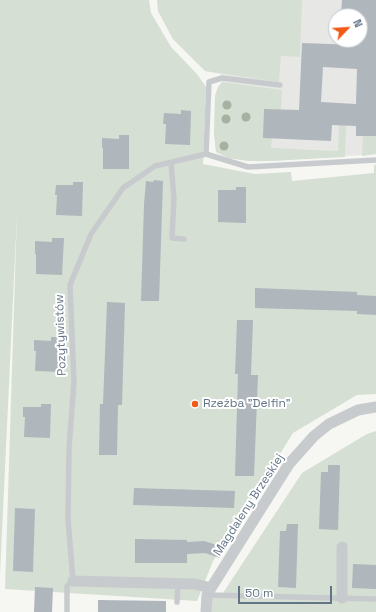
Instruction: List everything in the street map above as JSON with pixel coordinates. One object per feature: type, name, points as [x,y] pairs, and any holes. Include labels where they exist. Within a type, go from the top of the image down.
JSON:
[{"type":"street","name":"Magdaleny Brzeskiej","points":[[206,612],[209,591],[289,464],[314,436],[329,424],[358,410],[376,407]]},
{"type":"street","points":[[342,547],[342,598]]},
{"type":"street","points":[[73,581],[195,584],[209,591]]},
{"type":"lane","points":[[280,85],[222,78],[209,82],[206,154],[248,167],[376,160]]},
{"type":"lane","name":"Pozytywistów","points":[[67,612],[67,586],[73,581],[68,519],[69,448],[74,382],[70,285],[91,234],[123,188],[155,166],[206,154]]},
{"type":"lane","points":[[171,163],[174,198],[172,238],[184,239]]},
{"type":"lane","points":[[177,602],[178,584]]},
{"type":"lane","points":[[209,591],[376,599]]},
{"type":"shaded area","points":[[0,0],[149,0],[151,13],[171,47],[197,74],[206,87],[203,164],[255,174],[291,172],[292,181],[374,173],[374,166],[376,164],[376,394],[357,395],[293,433],[213,561],[197,601],[5,589],[17,214],[0,574]]},
{"type":"shaded area","points":[[157,0],[376,0],[376,154],[249,161],[228,158],[216,152],[214,134],[215,96],[218,87],[222,82],[221,74],[205,71],[173,39],[158,11]]},
{"type":"shaded area","points":[[157,0],[302,0],[300,57],[281,56],[279,82],[205,71],[173,39],[158,11]]},
{"type":"shaded area","points":[[222,82],[282,90],[281,110],[264,109],[272,138],[271,148],[338,151],[339,125],[346,125],[345,157],[249,161],[228,158],[216,152],[214,134],[215,96],[218,87]]},
{"type":"shaded area","points":[[363,136],[376,136],[376,154],[362,156]]},
{"type":"shaded area","points":[[376,431],[376,612],[209,612],[209,597],[221,596],[302,473],[367,434]]},
{"type":"building","points":[[342,0],[376,0],[376,136],[356,136],[356,126],[332,125],[331,141],[263,138],[264,109],[299,110],[302,43],[328,44],[328,48],[368,48],[368,8],[342,8]],"holes":[[[323,67],[357,69],[356,104],[321,102]]]},
{"type":"building","points":[[181,110],[191,111],[190,145],[165,144],[166,124],[163,124],[164,113],[181,114]]},
{"type":"building","points":[[119,135],[129,135],[129,169],[103,169],[102,138],[119,139]]},
{"type":"building","points":[[154,180],[163,181],[159,301],[141,301],[146,181],[153,182]]},
{"type":"building","points":[[73,182],[83,182],[82,216],[56,215],[56,185],[73,185]]},
{"type":"building","points":[[236,187],[246,187],[246,223],[218,222],[218,190],[236,190]]},
{"type":"building","points":[[52,238],[64,238],[62,275],[36,274],[35,241],[52,242]]},
{"type":"building","points":[[255,288],[357,292],[357,295],[376,296],[376,315],[357,314],[357,311],[255,308]]},
{"type":"building","points":[[107,302],[125,303],[122,405],[118,405],[117,455],[99,455],[100,404],[103,404]]},
{"type":"building","points":[[237,320],[253,320],[251,375],[258,375],[254,476],[235,476],[238,374],[235,374]]},
{"type":"building","points":[[51,337],[61,337],[61,372],[35,371],[36,351],[34,351],[34,340],[51,341]]},
{"type":"building","points":[[41,404],[51,404],[50,438],[24,437],[25,417],[23,417],[23,407],[41,407]]},
{"type":"building","points":[[328,465],[340,465],[338,530],[319,529],[321,472],[328,472]]},
{"type":"building","points":[[134,488],[235,491],[234,508],[133,505]]},
{"type":"building","points":[[15,508],[35,509],[33,572],[13,571]]},
{"type":"building","points":[[287,524],[298,524],[296,588],[278,587],[280,531],[286,531]]},
{"type":"building","points":[[135,539],[187,540],[187,542],[204,541],[223,547],[220,558],[205,553],[187,554],[187,563],[135,563]]},
{"type":"building","points":[[353,564],[376,565],[376,589],[352,588]]},
{"type":"building","points":[[35,587],[53,588],[52,612],[34,612]]},
{"type":"building","points":[[98,600],[166,601],[166,612],[98,612]]},
{"type":"place","name":"Rzeźba \"Delfin\"","points":[[195,404]]}]
